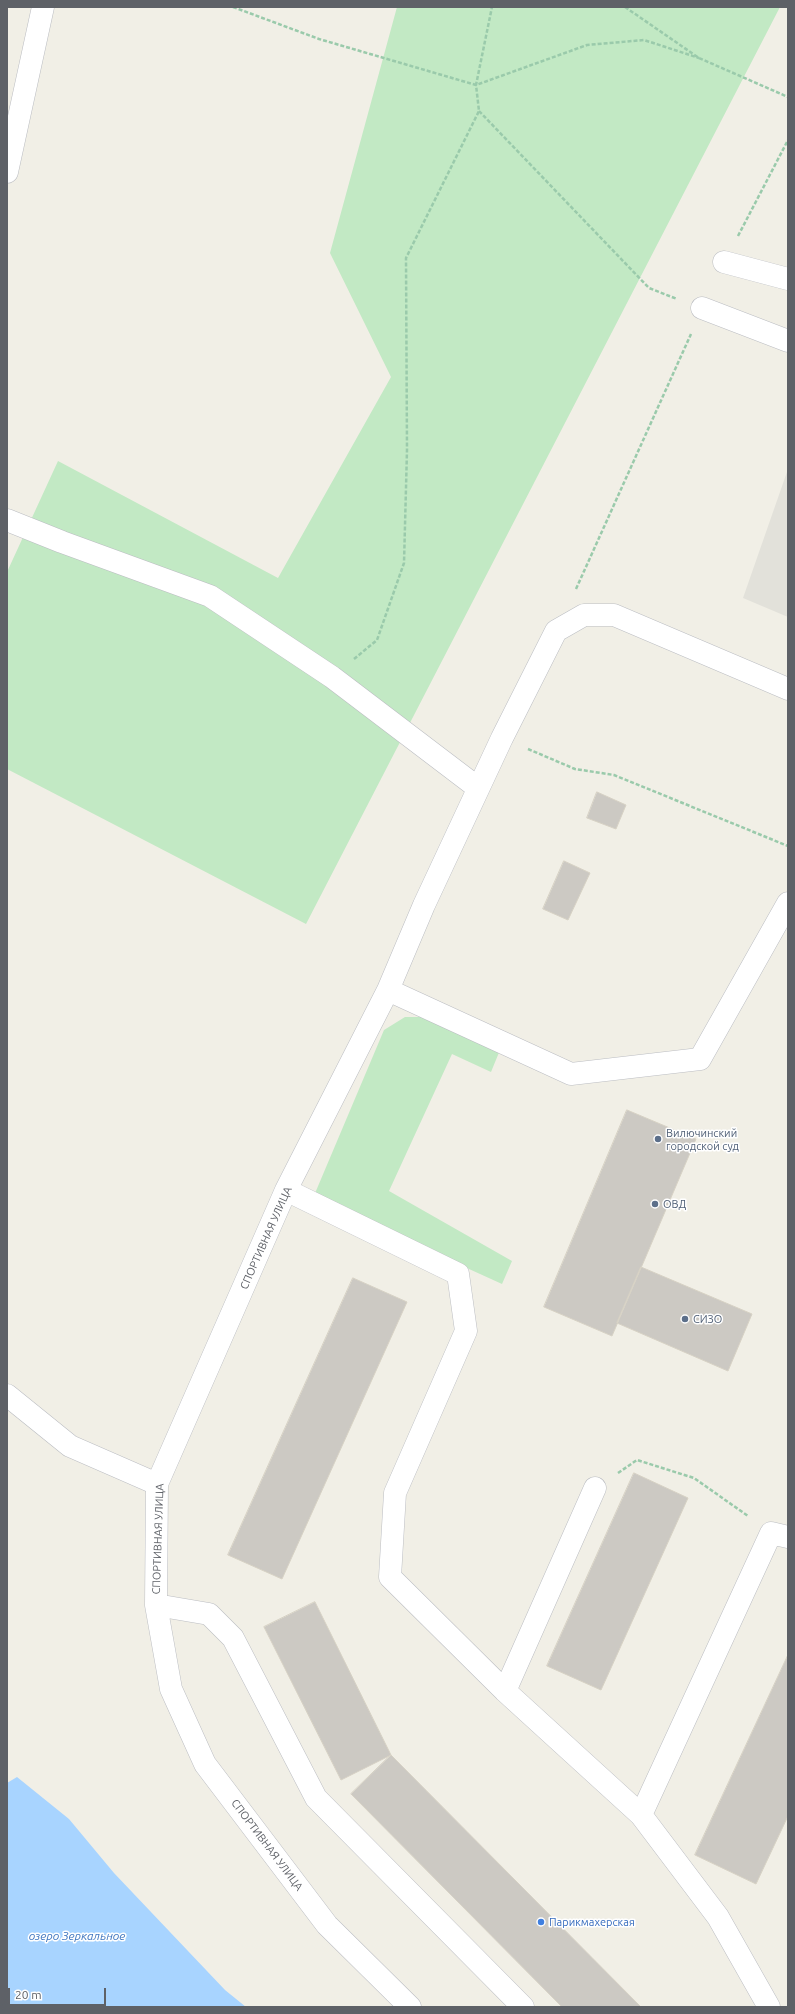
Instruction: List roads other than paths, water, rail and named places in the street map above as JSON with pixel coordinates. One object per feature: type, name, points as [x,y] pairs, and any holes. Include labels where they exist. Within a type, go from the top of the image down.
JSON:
[{"type":"street","points":[[7,172],[43,7]]},
{"type":"street","points":[[724,262],[788,279]]},
{"type":"street","points":[[702,308],[788,341]]},
{"type":"street","points":[[7,520],[62,542],[210,596],[332,677],[478,788]]},
{"type":"street","name":"СПОРТИВНАЯ УЛИЦА","points":[[410,2007],[327,1924],[205,1764],[171,1689],[156,1605],[157,1484],[286,1190],[388,990],[424,904],[478,788],[556,631],[584,615],[614,615],[788,688]]},
{"type":"street","points":[[388,990],[571,1074],[700,1059],[788,902]]},
{"type":"street","points":[[286,1190],[458,1274],[466,1331],[395,1493],[390,1577],[505,1691],[641,1815],[718,1917],[769,2007]]},
{"type":"street","points":[[7,1395],[70,1446],[157,1484]]},
{"type":"street","points":[[505,1691],[595,1488]]},
{"type":"street","points":[[641,1815],[779,1535]]},
{"type":"street","points":[[156,1605],[209,1614],[233,1638],[316,1798],[523,2007]]},
{"type":"water","name":"озеро Зеркальное","points":[[17,1777],[69,1819],[114,1873],[225,1990],[246,2007],[7,2007],[7,1783]]},
{"type":"place","name":"Вилючинский городской суд","points":[[658,1139]]},
{"type":"place","name":"ОВД","points":[[655,1204]]},
{"type":"place","name":"СИЗО","points":[[685,1319]]},
{"type":"place","name":"Парикмахерская","points":[[541,1922]]}]
